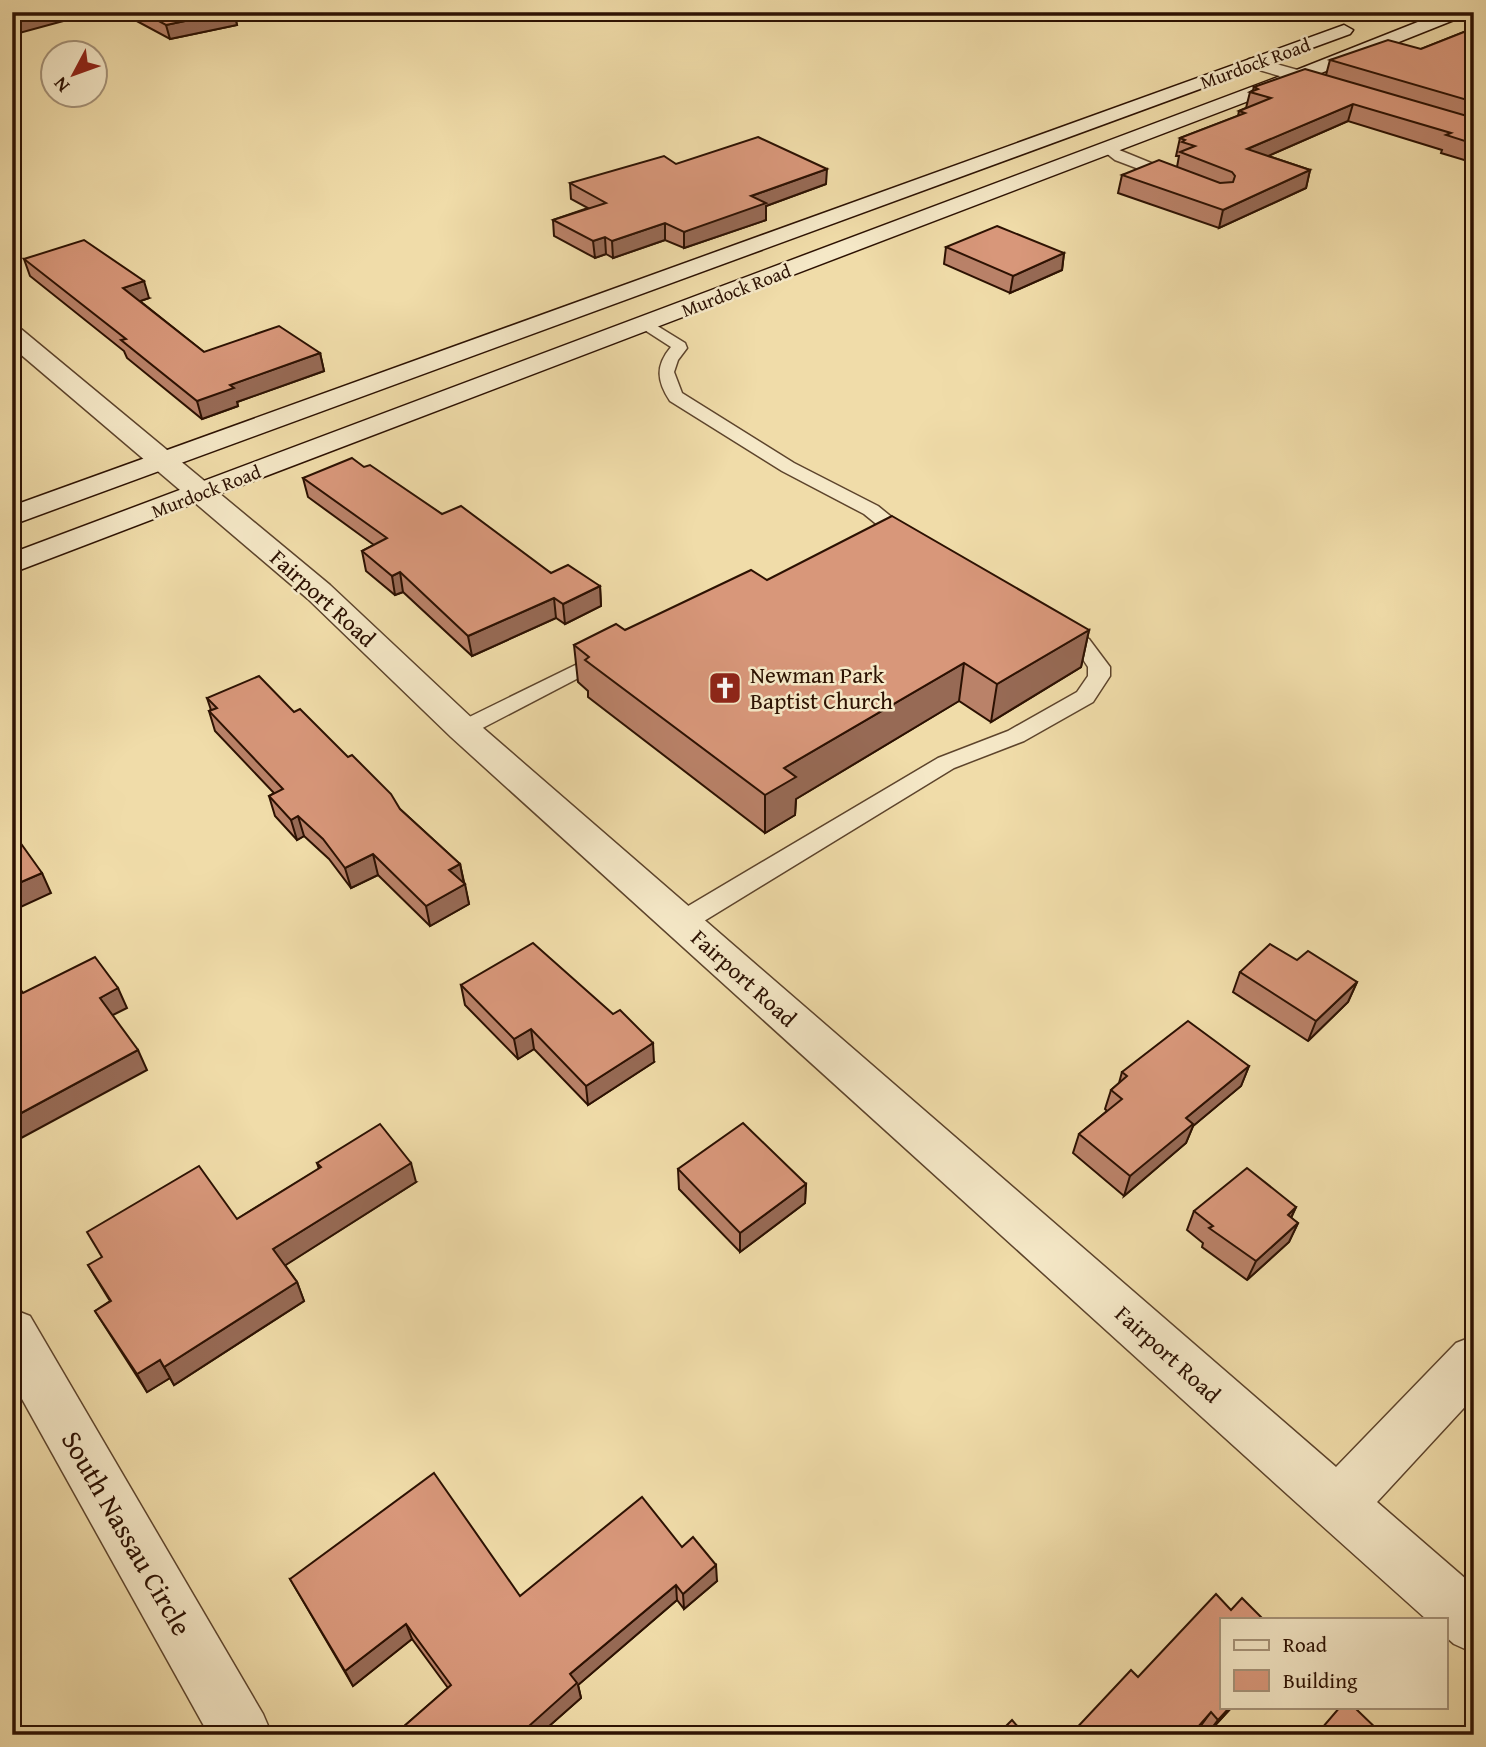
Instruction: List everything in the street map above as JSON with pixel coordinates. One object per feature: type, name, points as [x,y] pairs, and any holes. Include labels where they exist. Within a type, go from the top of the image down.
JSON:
[{"type":"main road","name":"Murdock Road","points":[[12,564],[1107,149],[1458,12]]},
{"type":"main road","name":"Murdock Road","points":[[12,516],[1357,25]]},
{"type":"main road","points":[[1255,63],[1359,94]]},
{"type":"main road","points":[[1062,134],[1107,149]]},
{"type":"main road","points":[[770,240],[814,259]]},
{"type":"main road","name":"Fairport Road","points":[[12,334],[319,592],[463,729],[1474,1624]]},
{"type":"main road","name":"South Nassau Circle","points":[[12,1332],[242,1735]]},
{"type":"main road","points":[[1338,1504],[1474,1360]]},
{"type":"lane","points":[[1107,149],[1119,157],[1183,181]]},
{"type":"lane","points":[[646,324],[668,335],[677,343],[678,348],[666,366],[665,376],[667,386],[676,397],[788,467],[871,510],[900,534],[927,551]]},
{"type":"lane","points":[[877,545],[900,534]]},
{"type":"lane","points":[[681,922],[946,763],[1016,736],[1085,697],[1099,676],[1099,667],[1092,654],[1070,635],[1035,615]]},
{"type":"lane","points":[[463,729],[623,647]]},
{"type":"building","points":[[12,12],[41,12],[12,20]]},
{"type":"building","points":[[142,12],[228,12],[166,25]]},
{"type":"building","points":[[1474,28],[1474,102],[1330,60],[1388,40],[1421,49]]},
{"type":"building","points":[[1305,69],[1474,118],[1474,144],[1446,135],[1451,133],[1353,104],[1247,149],[1310,170],[1223,210],[1122,175],[1159,160],[1220,183],[1233,182],[1235,176],[1232,172],[1180,152],[1195,146],[1182,142],[1185,140],[1180,138],[1245,113],[1239,111],[1271,98],[1250,92],[1258,89],[1254,87]]},
{"type":"building","points":[[758,137],[827,169],[751,196],[766,203],[684,232],[665,223],[612,241],[605,237],[593,241],[553,220],[606,203],[570,183],[664,156],[676,164]]},
{"type":"building","points":[[997,226],[1064,253],[1013,276],[946,247]]},
{"type":"building","points":[[84,240],[144,281],[123,288],[204,352],[279,326],[320,353],[230,385],[234,388],[197,401],[121,340],[126,339],[24,259]]},
{"type":"building","points":[[352,458],[364,467],[370,465],[442,514],[461,506],[551,573],[568,565],[600,586],[563,604],[554,598],[468,636],[400,572],[392,576],[362,551],[387,538],[303,478]]},
{"type":"building","name":"Newman Park Baptist Church","points":[[892,516],[1089,630],[997,684],[964,663],[784,768],[796,777],[765,795],[585,660],[589,657],[574,645],[616,624],[625,630],[751,570],[767,580]]},
{"type":"building","points":[[259,676],[294,712],[300,709],[348,757],[352,755],[391,794],[400,809],[460,864],[449,870],[465,884],[426,906],[373,854],[345,868],[323,839],[298,816],[291,820],[269,796],[283,789],[209,711],[217,708],[207,698]]},
{"type":"building","points":[[12,831],[42,873],[12,886]]},
{"type":"building","points":[[533,943],[613,1014],[620,1010],[653,1043],[586,1086],[531,1029],[514,1039],[461,985]]},
{"type":"building","points":[[1270,944],[1297,960],[1308,951],[1357,982],[1316,1021],[1240,972]]},
{"type":"building","points":[[95,957],[118,988],[100,998],[138,1050],[12,1118],[12,977],[23,993]]},
{"type":"building","points":[[1188,1021],[1249,1066],[1186,1118],[1193,1124],[1130,1176],[1079,1134],[1122,1099],[1111,1090],[1127,1076],[1122,1072]]},
{"type":"building","points":[[743,1123],[806,1184],[740,1233],[678,1169]]},
{"type":"building","points":[[380,1124],[411,1163],[273,1249],[297,1282],[164,1367],[160,1360],[137,1374],[95,1311],[111,1301],[88,1265],[102,1257],[87,1232],[199,1166],[237,1219],[321,1167],[317,1163]]},
{"type":"building","points":[[1247,1168],[1296,1207],[1288,1215],[1298,1223],[1256,1261],[1209,1228],[1213,1226],[1194,1211]]},
{"type":"building","points":[[434,1473],[520,1596],[642,1497],[682,1547],[693,1537],[716,1565],[683,1594],[676,1585],[570,1674],[577,1683],[519,1735],[394,1735],[451,1685],[406,1624],[345,1671],[290,1579]]},
{"type":"building","points":[[1216,1594],[1231,1610],[1242,1598],[1262,1618],[1220,1618],[1220,1708],[1229,1708],[1218,1720],[1211,1712],[1191,1735],[1070,1735],[1131,1670],[1138,1677]]},
{"type":"building","points":[[1339,1708],[1355,1708],[1383,1735],[1316,1735]]},
{"type":"building","points":[[1012,1720],[1025,1735],[997,1735]]},
{"type":"place","name":"Newman Park Baptist Church","points":[[725,688]]}]
